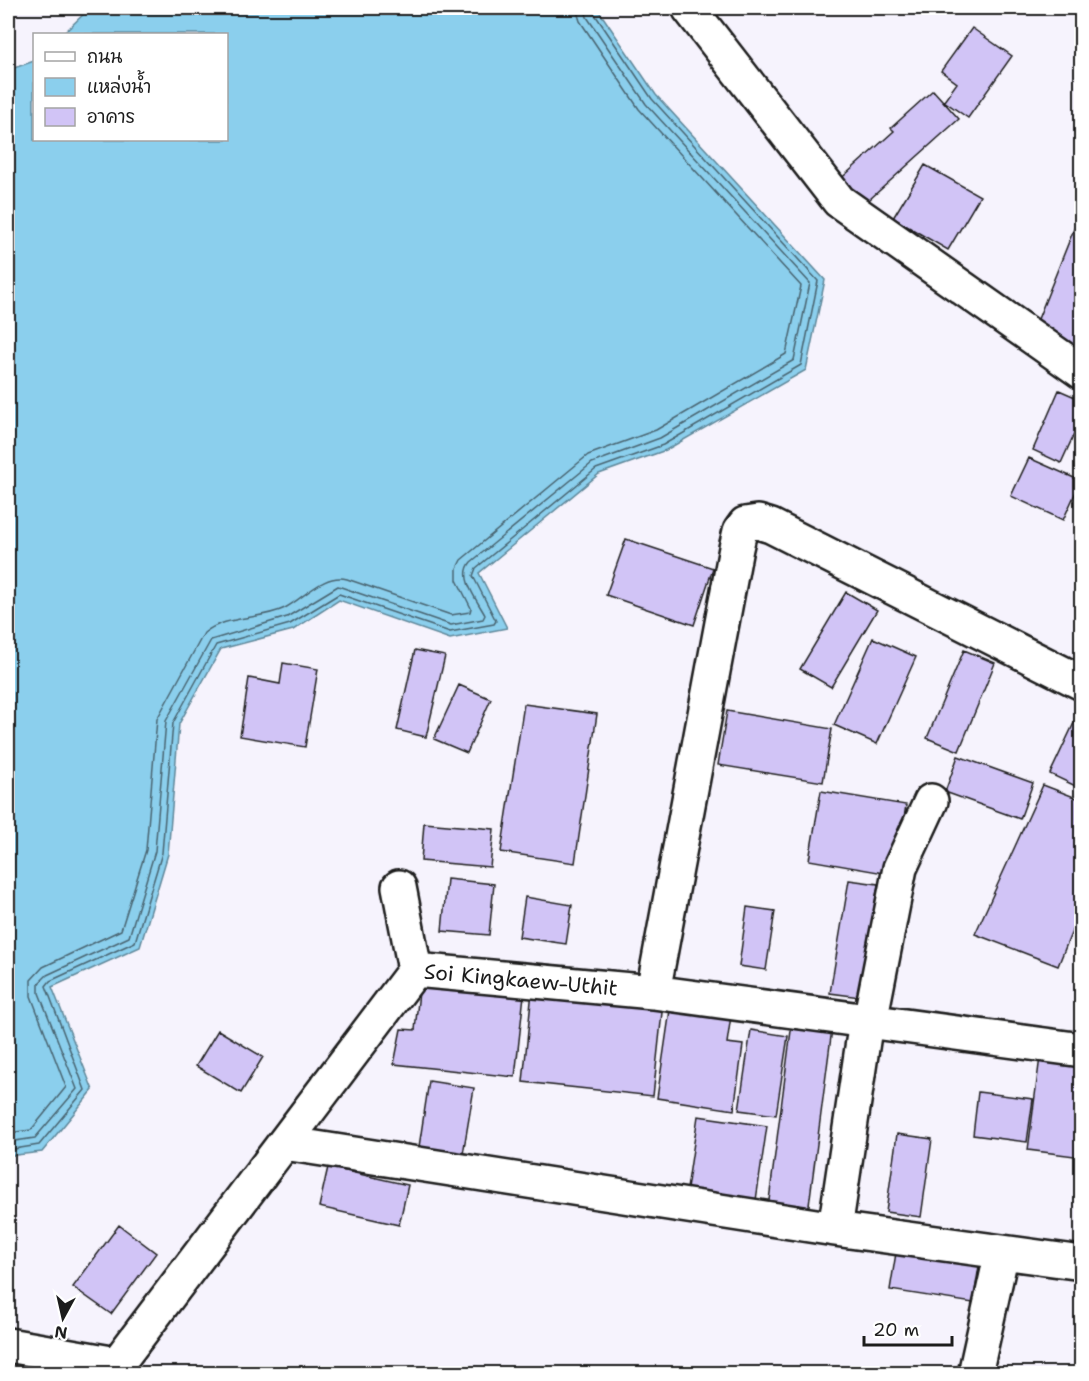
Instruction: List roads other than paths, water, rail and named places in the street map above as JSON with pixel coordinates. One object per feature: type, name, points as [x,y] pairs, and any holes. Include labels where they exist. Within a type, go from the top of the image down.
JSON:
[{"type":"street","points":[[689,8],[839,201],[1082,372]]},
{"type":"street","points":[[653,992],[736,548],[740,531],[745,524],[758,522],[771,526],[1082,683]]},
{"type":"street","points":[[835,1229],[868,1021],[900,868],[931,801]]},
{"type":"street","points":[[399,887],[415,970]]},
{"type":"street","name":"Soi Kingkaew-Uthit","points":[[8,1345],[114,1369],[415,970],[653,992],[1081,1049]]},
{"type":"street","points":[[284,1143],[835,1229],[1082,1263]]},
{"type":"street","points":[[975,1374],[1002,1252]]},
{"type":"water","points":[[90,8],[597,8],[656,95],[825,280],[806,370],[666,450],[599,474],[479,573],[507,628],[450,639],[339,600],[293,630],[221,649],[179,724],[168,854],[140,947],[52,987],[93,1090],[42,1152],[8,1156],[8,70],[33,61],[33,141],[228,141],[228,33],[64,33]]}]
